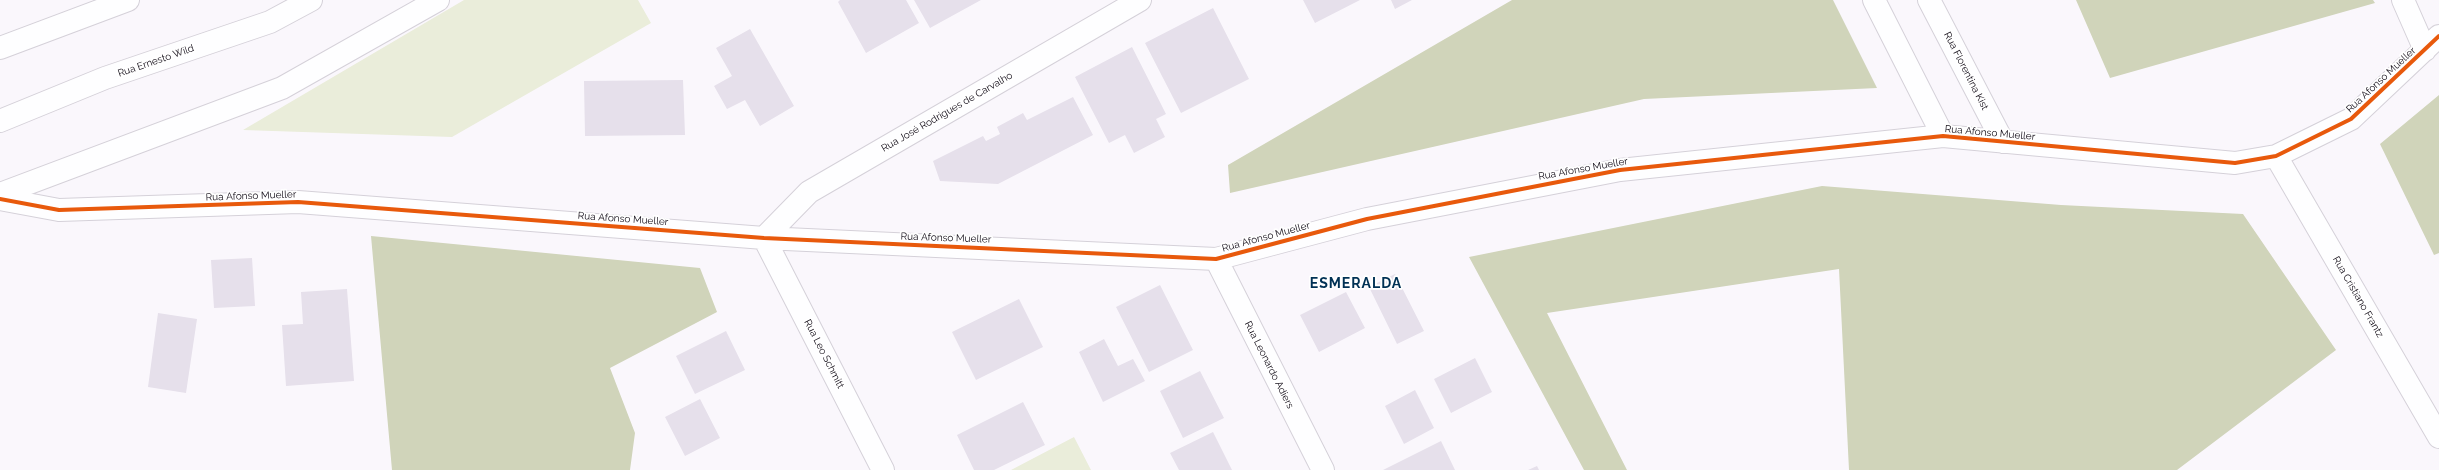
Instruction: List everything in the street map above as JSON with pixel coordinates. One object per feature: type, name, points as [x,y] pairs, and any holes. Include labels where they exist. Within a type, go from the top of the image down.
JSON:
[{"type":"street","points":[[0,48],[128,0]]},
{"type":"street","name":"Rua Ernesto Wild","points":[[0,121],[105,78],[270,22],[311,0]]},
{"type":"street","points":[[0,194],[282,88],[438,0]]},
{"type":"street","name":"Rua José Rodrigues de Carvalho","points":[[764,238],[809,192],[1140,0]]},
{"type":"street","points":[[1874,0],[1944,136]]},
{"type":"street","name":"Rua Florentina Kist","points":[[1929,0],[2003,142]]},
{"type":"street","points":[[2403,0],[2432,43]]},
{"type":"street","name":"Rua Afonso Mueller","points":[[0,199],[59,210],[298,202],[764,238],[1216,259],[1367,218],[1620,170],[1944,136],[2235,163],[2276,156],[2351,119],[2432,43]]},
{"type":"street","name":"Rua Cristiano Frantz","points":[[2276,156],[2439,437]]},
{"type":"street","name":"Rua Leo Schmitt","points":[[764,238],[883,470]]},
{"type":"street","name":"Rua Leonardo Adiers","points":[[1216,259],[1323,470]]},
{"type":"green space","points":[[464,0],[638,0],[651,23],[452,137],[243,130]]},
{"type":"green space","points":[[1512,0],[1833,0],[1877,88],[1644,99],[1230,193],[1228,165]]},
{"type":"green space","points":[[2076,0],[2373,0],[2375,3],[2110,78]]},
{"type":"green space","points":[[2439,95],[2439,253],[2434,255],[2380,144]]},
{"type":"green space","points":[[1822,186],[2061,205],[2243,214],[2336,350],[2177,470],[1849,470],[1839,269],[1547,313],[1627,470],[1584,470],[1469,257]]},
{"type":"green space","points":[[371,236],[700,268],[717,312],[610,368],[635,433],[630,470],[392,470]]},
{"type":"green space","points":[[1074,437],[1091,470],[1011,470]]},
{"type":"building","points":[[840,0],[906,0],[919,23],[866,53],[838,2]]},
{"type":"building","points":[[914,0],[981,0],[930,28]]},
{"type":"building","points":[[1303,0],[1360,0],[1315,23]]},
{"type":"building","points":[[1391,0],[1412,0],[1395,9]]},
{"type":"building","points":[[1213,8],[1249,79],[1181,113],[1145,43]]},
{"type":"building","points":[[750,29],[794,106],[760,126],[745,100],[727,109],[714,86],[732,76],[716,48]]},
{"type":"building","points":[[1132,47],[1166,114],[1156,119],[1165,137],[1134,153],[1125,135],[1109,143],[1075,77]]},
{"type":"building","points":[[683,80],[685,135],[585,136],[584,81]]},
{"type":"building","points":[[1073,97],[1093,135],[998,184],[940,181],[933,161],[983,136],[986,141],[1000,134],[997,127],[1023,113],[1027,120]]},
{"type":"building","points":[[252,258],[255,306],[214,308],[211,260]]},
{"type":"building","points":[[1395,274],[1424,331],[1397,344],[1369,287]]},
{"type":"building","points":[[1160,285],[1193,350],[1149,372],[1116,307]]},
{"type":"building","points":[[347,289],[354,381],[286,386],[282,325],[303,324],[301,292]]},
{"type":"building","points":[[1346,292],[1365,328],[1319,352],[1300,315]]},
{"type":"building","points":[[1019,299],[1043,347],[976,380],[952,332]]},
{"type":"building","points":[[158,313],[197,319],[186,393],[148,387]]},
{"type":"building","points":[[726,331],[745,370],[695,394],[676,356]]},
{"type":"building","points":[[1104,339],[1118,366],[1133,359],[1145,381],[1103,402],[1079,352]]},
{"type":"building","points":[[1475,358],[1492,392],[1451,413],[1434,379]]},
{"type":"building","points":[[1200,371],[1224,418],[1183,438],[1160,391]]},
{"type":"building","points":[[1415,390],[1434,428],[1404,444],[1385,406]]},
{"type":"building","points":[[700,399],[720,438],[685,456],[665,417]]},
{"type":"building","points":[[1023,402],[1045,445],[994,470],[974,470],[957,435]]},
{"type":"building","points":[[1213,432],[1232,470],[1179,470],[1170,453]]},
{"type":"building","points":[[1441,441],[1455,470],[1383,470]]},
{"type":"building","points":[[1537,466],[1539,470],[1528,470]]},
{"type":"cycle path","points":[[0,199],[59,210],[298,202],[764,238],[1216,259],[1367,219],[1620,170],[1943,136],[2235,163],[2276,156],[2351,119],[2439,36]]},
{"type":"district","name":"ESMERALDA","points":[[1356,284]]}]
